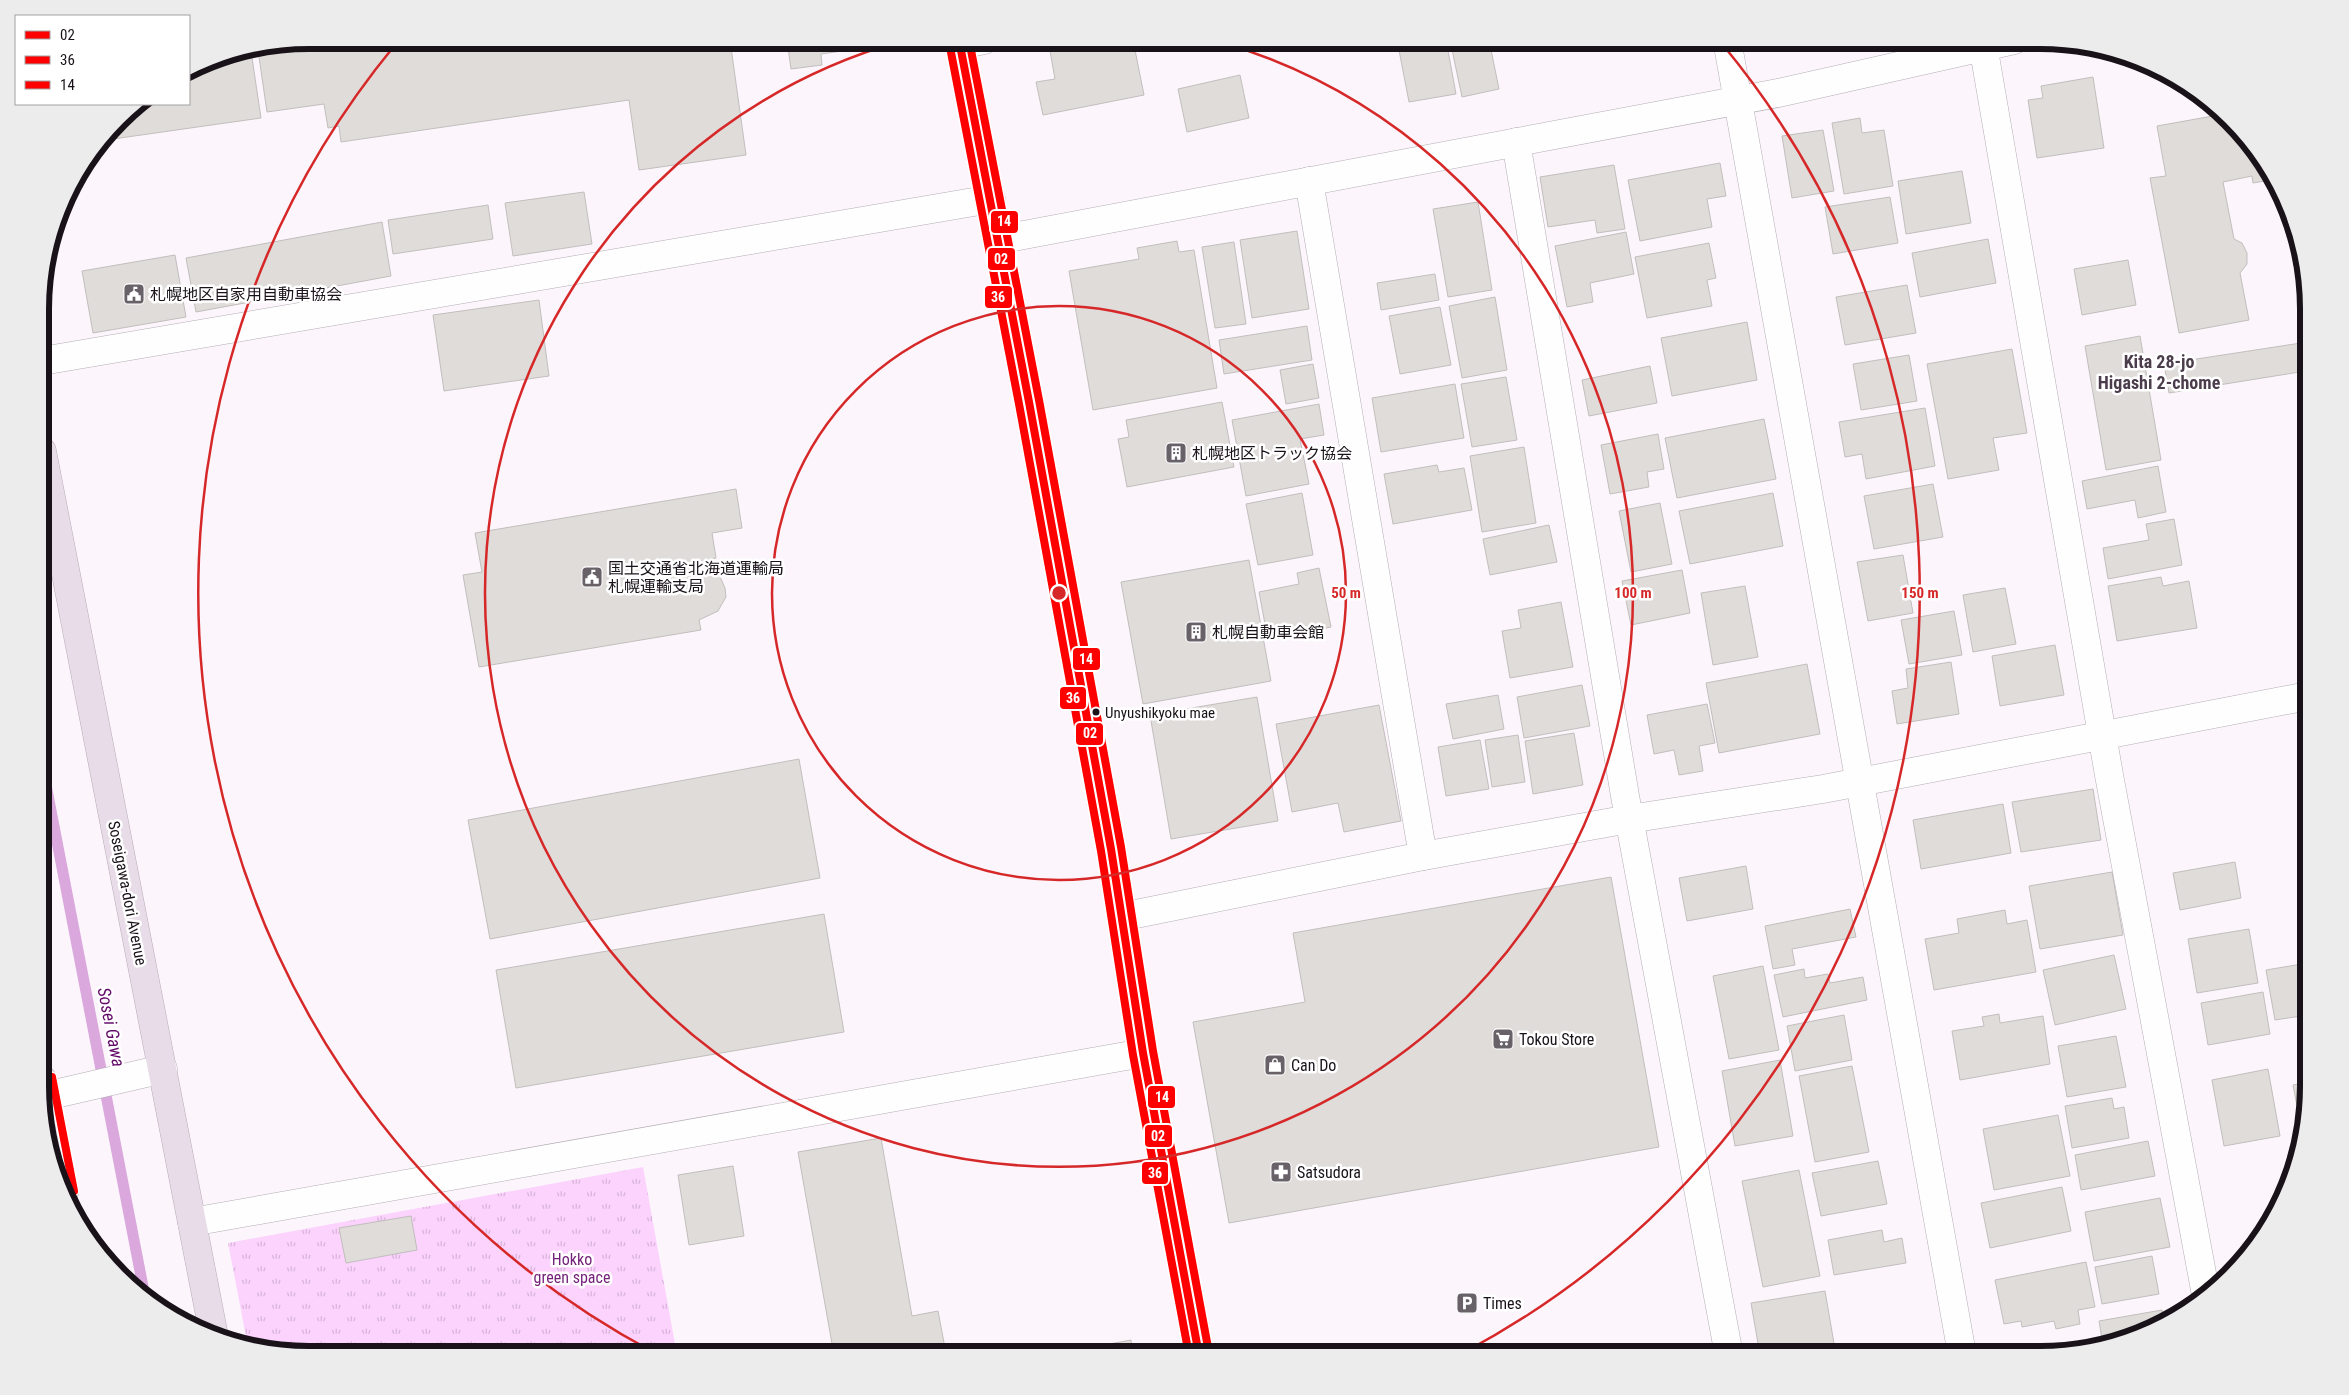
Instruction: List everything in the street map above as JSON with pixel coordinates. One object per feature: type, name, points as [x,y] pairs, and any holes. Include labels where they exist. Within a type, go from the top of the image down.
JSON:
[{"type":"highway","name":"Soseigawa-dori Avenue","points":[[49,487],[212,1327]]},
{"type":"street","points":[[969,49],[998,240],[1106,820],[1143,1053],[1197,1346]]},
{"type":"street","points":[[1730,49],[1961,1346]]},
{"type":"street","points":[[998,240],[1778,93],[1970,49]]},
{"type":"street","points":[[1984,49],[2102,734],[2205,1288]]},
{"type":"street","points":[[1516,142],[1629,819],[1728,1346]]},
{"type":"street","points":[[1309,181],[1423,856]]},
{"type":"street","points":[[49,360],[991,199]]},
{"type":"street","points":[[1121,917],[1423,856],[1629,819],[1861,782],[2102,734],[2300,697]]},
{"type":"street","points":[[192,1222],[1143,1053]]},
{"type":"street","points":[[49,1090],[77,1088],[163,1069]]},
{"type":"green space","name":"Hokko green space","points":[[643,1167],[675,1346],[291,1346],[258,1341],[246,1338],[228,1243]]},
{"type":"building","points":[[291,49],[731,49],[746,155],[639,170],[629,100],[341,142],[339,126],[328,128],[324,104],[267,112],[259,54],[274,51]]},
{"type":"building","points":[[788,49],[856,49],[821,54],[822,65],[791,69]]},
{"type":"building","points":[[1060,49],[1135,49],[1144,95],[1043,115],[1036,82],[1055,79],[1050,51]]},
{"type":"building","points":[[1399,49],[1448,49],[1456,94],[1409,102]]},
{"type":"building","points":[[1452,49],[1491,49],[1499,89],[1462,97]]},
{"type":"building","points":[[252,55],[261,118],[111,139],[146,105],[190,105],[190,78],[225,63]]},
{"type":"building","points":[[1240,75],[1249,118],[1187,132],[1178,89]]},
{"type":"building","points":[[2093,77],[2104,148],[2037,158],[2028,100],[2043,98],[2041,86]]},
{"type":"building","points":[[2215,116],[2247,150],[2264,177],[2265,181],[2253,183],[2252,176],[2223,182],[2234,239],[2242,243],[2247,253],[2247,264],[2240,273],[2249,320],[2179,333],[2150,178],[2166,176],[2157,126]]},
{"type":"building","points":[[1860,118],[1862,133],[1884,130],[1893,186],[1844,194],[1832,123]]},
{"type":"building","points":[[1823,130],[1834,191],[1792,198],[1782,136]]},
{"type":"building","points":[[1720,163],[1726,196],[1707,199],[1712,227],[1640,241],[1628,180]]},
{"type":"building","points":[[1614,165],[1625,229],[1597,233],[1595,220],[1548,227],[1540,177]]},
{"type":"building","points":[[1962,171],[1971,223],[1906,234],[1898,181]]},
{"type":"building","points":[[584,192],[592,244],[513,256],[505,203]]},
{"type":"building","points":[[1890,197],[1898,243],[1833,254],[1825,207]]},
{"type":"building","points":[[1478,202],[1492,290],[1448,297],[1433,209]]},
{"type":"building","points":[[488,205],[493,239],[393,254],[388,220]]},
{"type":"building","points":[[382,222],[391,276],[196,312],[186,258]]},
{"type":"building","points":[[1297,231],[1309,309],[1252,318],[1240,240]]},
{"type":"building","points":[[1626,232],[1634,274],[1590,283],[1593,302],[1567,307],[1555,246]]},
{"type":"building","points":[[1988,239],[1996,283],[1920,297],[1912,253]]},
{"type":"building","points":[[1177,241],[1179,252],[1194,250],[1217,388],[1093,410],[1069,271],[1139,259],[1137,248]]},
{"type":"building","points":[[1234,242],[1246,324],[1215,328],[1202,247]]},
{"type":"building","points":[[1709,243],[1716,278],[1707,280],[1712,306],[1647,318],[1635,257]]},
{"type":"building","name":"札幌地区自家用自動車協会","points":[[175,255],[186,317],[93,333],[82,271]]},
{"type":"building","points":[[2128,260],[2136,305],[2082,315],[2074,269]]},
{"type":"building","points":[[1435,274],[1439,300],[1381,310],[1377,283]]},
{"type":"building","points":[[1907,285],[1916,333],[1845,345],[1836,297]]},
{"type":"building","points":[[1495,297],[1507,370],[1462,378],[1449,306]]},
{"type":"building","points":[[539,300],[549,376],[444,391],[433,315]]},
{"type":"building","points":[[1440,307],[1451,365],[1400,374],[1389,316]]},
{"type":"building","points":[[1747,322],[1757,380],[1672,396],[1661,338]]},
{"type":"building","points":[[1307,326],[1312,360],[1224,374],[1219,340]]},
{"type":"building","points":[[2140,336],[2161,460],[2106,470],[2085,346]]},
{"type":"building","points":[[2300,343],[2300,372],[2169,393],[2164,364]]},
{"type":"building","points":[[2012,349],[2027,433],[1993,438],[1999,470],[1948,479],[1927,364]]},
{"type":"building","points":[[1909,355],[1917,401],[1861,410],[1853,364]]},
{"type":"building","points":[[1313,364],[1319,398],[1286,404],[1280,370]]},
{"type":"building","points":[[1650,366],[1657,403],[1589,416],[1582,380]]},
{"type":"building","points":[[1506,377],[1517,440],[1472,447],[1461,384]]},
{"type":"building","points":[[1455,384],[1464,438],[1381,452],[1372,398]]},
{"type":"building","name":"札幌地区トラック協会","points":[[1222,402],[1234,467],[1127,487],[1118,439],[1129,437],[1126,420]]},
{"type":"building","points":[[1319,404],[1324,435],[1300,439],[1309,484],[1246,496],[1232,420]]},
{"type":"building","points":[[1925,408],[1935,466],[1866,479],[1862,454],[1845,457],[1839,422]]},
{"type":"building","points":[[1764,419],[1776,479],[1677,498],[1665,438]]},
{"type":"building","points":[[1658,434],[1664,469],[1647,472],[1649,487],[1610,494],[1601,445]]},
{"type":"building","points":[[1524,447],[1536,523],[1482,532],[1470,456]]},
{"type":"building","points":[[1437,465],[1439,472],[1464,468],[1472,510],[1393,524],[1384,474]]},
{"type":"building","points":[[2158,466],[2166,512],[2138,518],[2135,500],[2087,509],[2082,481]]},
{"type":"building","points":[[1933,484],[1943,537],[1874,549],[1864,496]]},
{"type":"building","name":"国土交通省北海道運輸局 札幌運輸支局","points":[[736,489],[742,528],[712,533],[716,558],[697,562],[718,572],[725,588],[726,597],[718,611],[699,620],[701,630],[479,667],[463,575],[482,572],[475,533]]},
{"type":"building","points":[[1302,493],[1313,555],[1258,565],[1246,504]]},
{"type":"building","points":[[1773,493],[1783,546],[1690,564],[1679,511]]},
{"type":"building","points":[[1660,503],[1672,564],[1631,572],[1619,511]]},
{"type":"building","points":[[2174,519],[2182,565],[2108,579],[2103,548],[2149,540],[2146,524]]},
{"type":"building","points":[[1549,525],[1557,562],[1490,575],[1483,539]]},
{"type":"building","points":[[1903,555],[1913,613],[1868,621],[1857,562]]},
{"type":"building","name":"札幌自動車会館","points":[[1249,560],[1271,681],[1143,704],[1121,582]]},
{"type":"building","points":[[1319,568],[1331,627],[1268,640],[1259,592],[1299,584],[1297,573]]},
{"type":"building","points":[[1682,570],[1690,613],[1631,625],[1622,581]]},
{"type":"building","points":[[2161,577],[2163,586],[2189,581],[2197,628],[2117,641],[2108,586]]},
{"type":"building","points":[[1745,586],[1758,657],[1713,665],[1701,593]]},
{"type":"building","points":[[2005,588],[2016,644],[1973,652],[1963,595]]},
{"type":"building","points":[[1561,602],[1573,667],[1510,678],[1502,631],[1521,628],[1518,610]]},
{"type":"building","points":[[1954,611],[1962,655],[1909,664],[1901,620]]},
{"type":"building","points":[[2055,645],[2064,695],[2000,706],[1992,656]]},
{"type":"building","points":[[1951,662],[1959,714],[1897,724],[1892,691],[1908,688],[1906,669]]},
{"type":"building","points":[[1807,664],[1820,734],[1719,753],[1706,683]]},
{"type":"building","points":[[1582,685],[1590,726],[1524,738],[1517,697]]},
{"type":"building","points":[[1498,695],[1504,729],[1453,739],[1446,704]]},
{"type":"building","points":[[1257,697],[1278,821],[1171,839],[1150,715]]},
{"type":"building","points":[[1707,704],[1715,743],[1699,746],[1703,771],[1679,775],[1674,750],[1654,754],[1647,715]]},
{"type":"building","points":[[1379,705],[1401,821],[1344,832],[1338,803],[1292,812],[1276,724]]},
{"type":"building","points":[[1574,733],[1583,785],[1533,794],[1525,741]]},
{"type":"building","points":[[1518,735],[1525,782],[1492,787],[1485,740]]},
{"type":"building","points":[[1480,740],[1489,789],[1446,796],[1438,747]]},
{"type":"building","points":[[799,759],[820,878],[490,939],[468,820]]},
{"type":"building","points":[[2093,789],[2101,840],[2021,852],[2012,802]]},
{"type":"building","points":[[2003,804],[2011,853],[1921,869],[1913,820]]},
{"type":"building","points":[[2235,862],[2241,898],[2180,910],[2173,873]]},
{"type":"building","points":[[1746,866],[1753,909],[1687,921],[1679,878]]},
{"type":"building","points":[[2112,872],[2123,935],[2040,949],[2029,886]]},
{"type":"building","points":[[1611,877],[1659,1147],[1229,1223],[1193,1022],[1305,1002],[1293,933]]},
{"type":"building","points":[[1850,909],[1856,937],[1792,949],[1795,965],[1773,969],[1765,926]]},
{"type":"building","points":[[2005,910],[2007,924],[2027,920],[2036,972],[1934,990],[1925,939],[1959,933],[1957,919]]},
{"type":"building","points":[[824,914],[844,1032],[516,1088],[496,970]]},
{"type":"building","points":[[2249,929],[2258,983],[2197,993],[2188,939]]},
{"type":"building","points":[[2114,955],[2126,1009],[2055,1025],[2043,970]]},
{"type":"building","points":[[2300,964],[2300,1016],[2275,1020],[2266,970]]},
{"type":"building","points":[[1763,966],[1779,1050],[1729,1059],[1713,976]]},
{"type":"building","points":[[1804,969],[1805,978],[1828,974],[1830,983],[1863,977],[1867,1000],[1783,1017],[1774,975]]},
{"type":"building","points":[[2263,992],[2270,1034],[2208,1045],[2201,1003]]},
{"type":"building","points":[[1999,1014],[2000,1023],[2043,1016],[2050,1064],[1960,1080],[1952,1031],[1984,1026],[1982,1017]]},
{"type":"building","points":[[1844,1015],[1852,1060],[1795,1071],[1787,1026]]},
{"type":"building","points":[[2116,1036],[2126,1087],[2067,1097],[2058,1046]]},
{"type":"building","points":[[1780,1060],[1793,1136],[1735,1146],[1722,1071]]},
{"type":"building","points":[[1852,1066],[1869,1152],[1815,1162],[1799,1076]]},
{"type":"building","points":[[2268,1069],[2280,1136],[2224,1146],[2212,1080]]},
{"type":"building","points":[[2300,1084],[2299,1115],[2293,1085]]},
{"type":"building","points":[[2112,1098],[2114,1109],[2124,1107],[2129,1138],[2072,1148],[2065,1106]]},
{"type":"building","points":[[2058,1115],[2070,1176],[1994,1190],[1983,1129]]},
{"type":"building","points":[[881,1138],[912,1316],[938,1311],[945,1346],[832,1346],[798,1152]]},
{"type":"building","points":[[2148,1141],[2155,1176],[2081,1190],[2075,1155]]},
{"type":"building","points":[[1878,1161],[1887,1204],[1821,1216],[1812,1173]]},
{"type":"building","points":[[733,1166],[744,1236],[689,1245],[678,1175]]},
{"type":"building","points":[[1799,1170],[1820,1276],[1763,1287],[1742,1181]]},
{"type":"building","points":[[2062,1187],[2071,1231],[1990,1248],[1981,1203]]},
{"type":"building","points":[[2160,1198],[2170,1247],[2094,1261],[2085,1212]]},
{"type":"building","points":[[411,1216],[417,1250],[346,1263],[339,1228]]},
{"type":"building","points":[[1882,1230],[1884,1242],[1902,1238],[1906,1263],[1834,1275],[1828,1240]]},
{"type":"building","points":[[2152,1256],[2159,1294],[2102,1304],[2095,1267]]},
{"type":"building","points":[[2086,1262],[2095,1307],[2078,1310],[2080,1324],[2056,1329],[2054,1321],[2022,1327],[2021,1321],[2004,1324],[1995,1280]]},
{"type":"building","points":[[1825,1291],[1834,1346],[1758,1346],[1751,1303]]},
{"type":"building","points":[[2162,1310],[2163,1315],[2140,1326],[2102,1338],[2099,1321]]},
{"type":"building","points":[[1131,1340],[1132,1346],[1098,1346]]},
{"type":"waterway","name":"Sosei Gawa","points":[[49,800],[143,1287]]},
{"type":"transit line","name":"36","points":[[950,49],[1019,404],[1101,851],[1133,1055],[1187,1346]]},
{"type":"transit line","name":"02","points":[[961,49],[1029,402],[1111,849],[1143,1053],[1197,1346]]},
{"type":"transit line","name":"14","points":[[971,49],[1039,400],[1121,847],[1153,1051],[1208,1346]]},
{"type":"transit line","name":"14","points":[[52,1077],[74,1191]]},
{"type":"place","name":"札幌地区自家用自動車協会","points":[[134,294]]},
{"type":"place","name":"札幌地区トラック協会","points":[[1176,453]]},
{"type":"place","name":"国土交通省北海道運輸局 札幌運輸支局","points":[[592,577]]},
{"type":"place","name":"札幌自動車会館","points":[[1196,632]]},
{"type":"place","name":"Unyushikyoku mae","points":[[1096,712]]},
{"type":"place","name":"Tokou Store","points":[[1503,1039]]},
{"type":"place","name":"Can Do","points":[[1275,1065]]},
{"type":"place","name":"Satsudora","points":[[1281,1172]]},
{"type":"place","name":"Times","points":[[1467,1303]]},
{"type":"district","name":"Kita 28-jo Higashi 2-chome","points":[[2159,372]]}]
